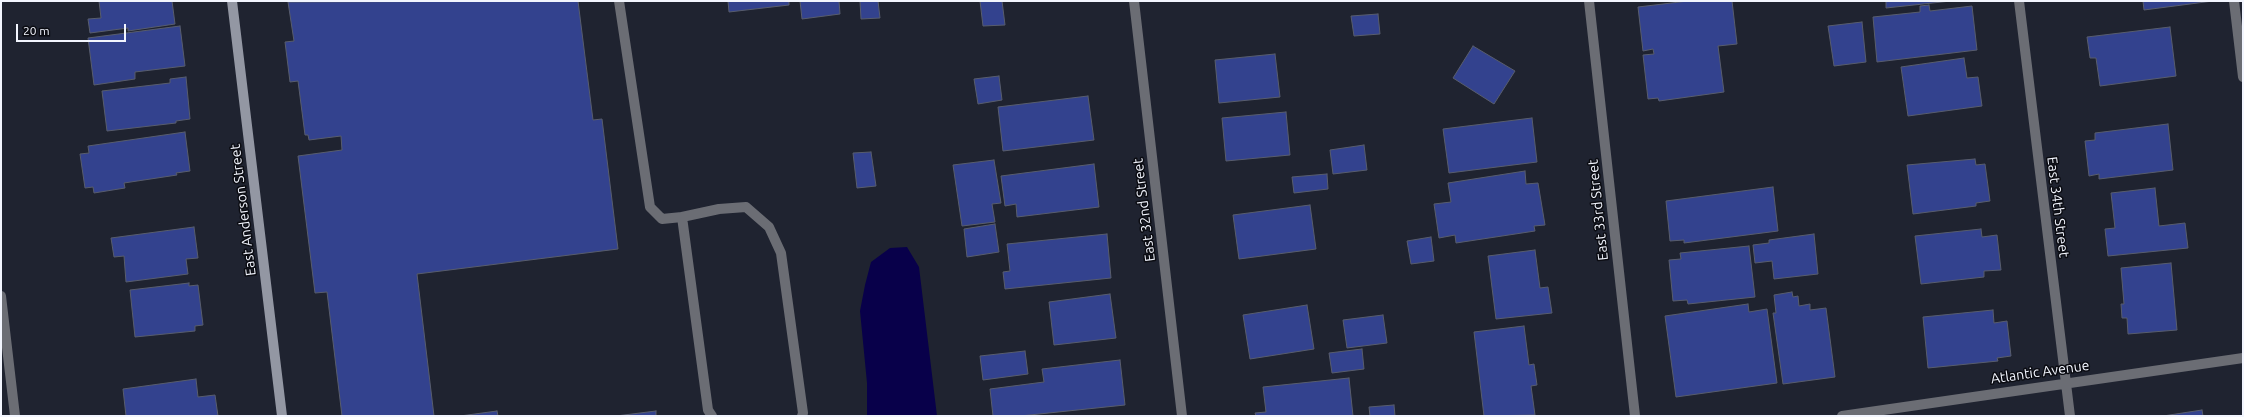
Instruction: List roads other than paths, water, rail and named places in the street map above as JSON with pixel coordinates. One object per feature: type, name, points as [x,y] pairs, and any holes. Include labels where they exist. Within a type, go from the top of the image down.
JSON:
[{"type":"main road","name":"East Anderson Street","points":[[232,1],[282,416]]},
{"type":"street","points":[[620,1],[650,207],[662,219],[682,217],[720,209],[746,207],[769,227],[781,253],[803,413],[802,416]]},
{"type":"street","name":"East 32nd Street","points":[[1134,1],[1182,416]]},
{"type":"street","name":"East 33rd Street","points":[[1589,1],[1635,416]]},
{"type":"street","name":"East 34th Street","points":[[2018,1],[2070,416]]},
{"type":"street","points":[[2234,1],[2243,77]]},
{"type":"street","points":[[682,217],[708,410],[712,416]]},
{"type":"street","points":[[1,296],[15,416]]},
{"type":"street","name":"Atlantic Avenue","points":[[1842,416],[2066,382],[2243,358]]}]
